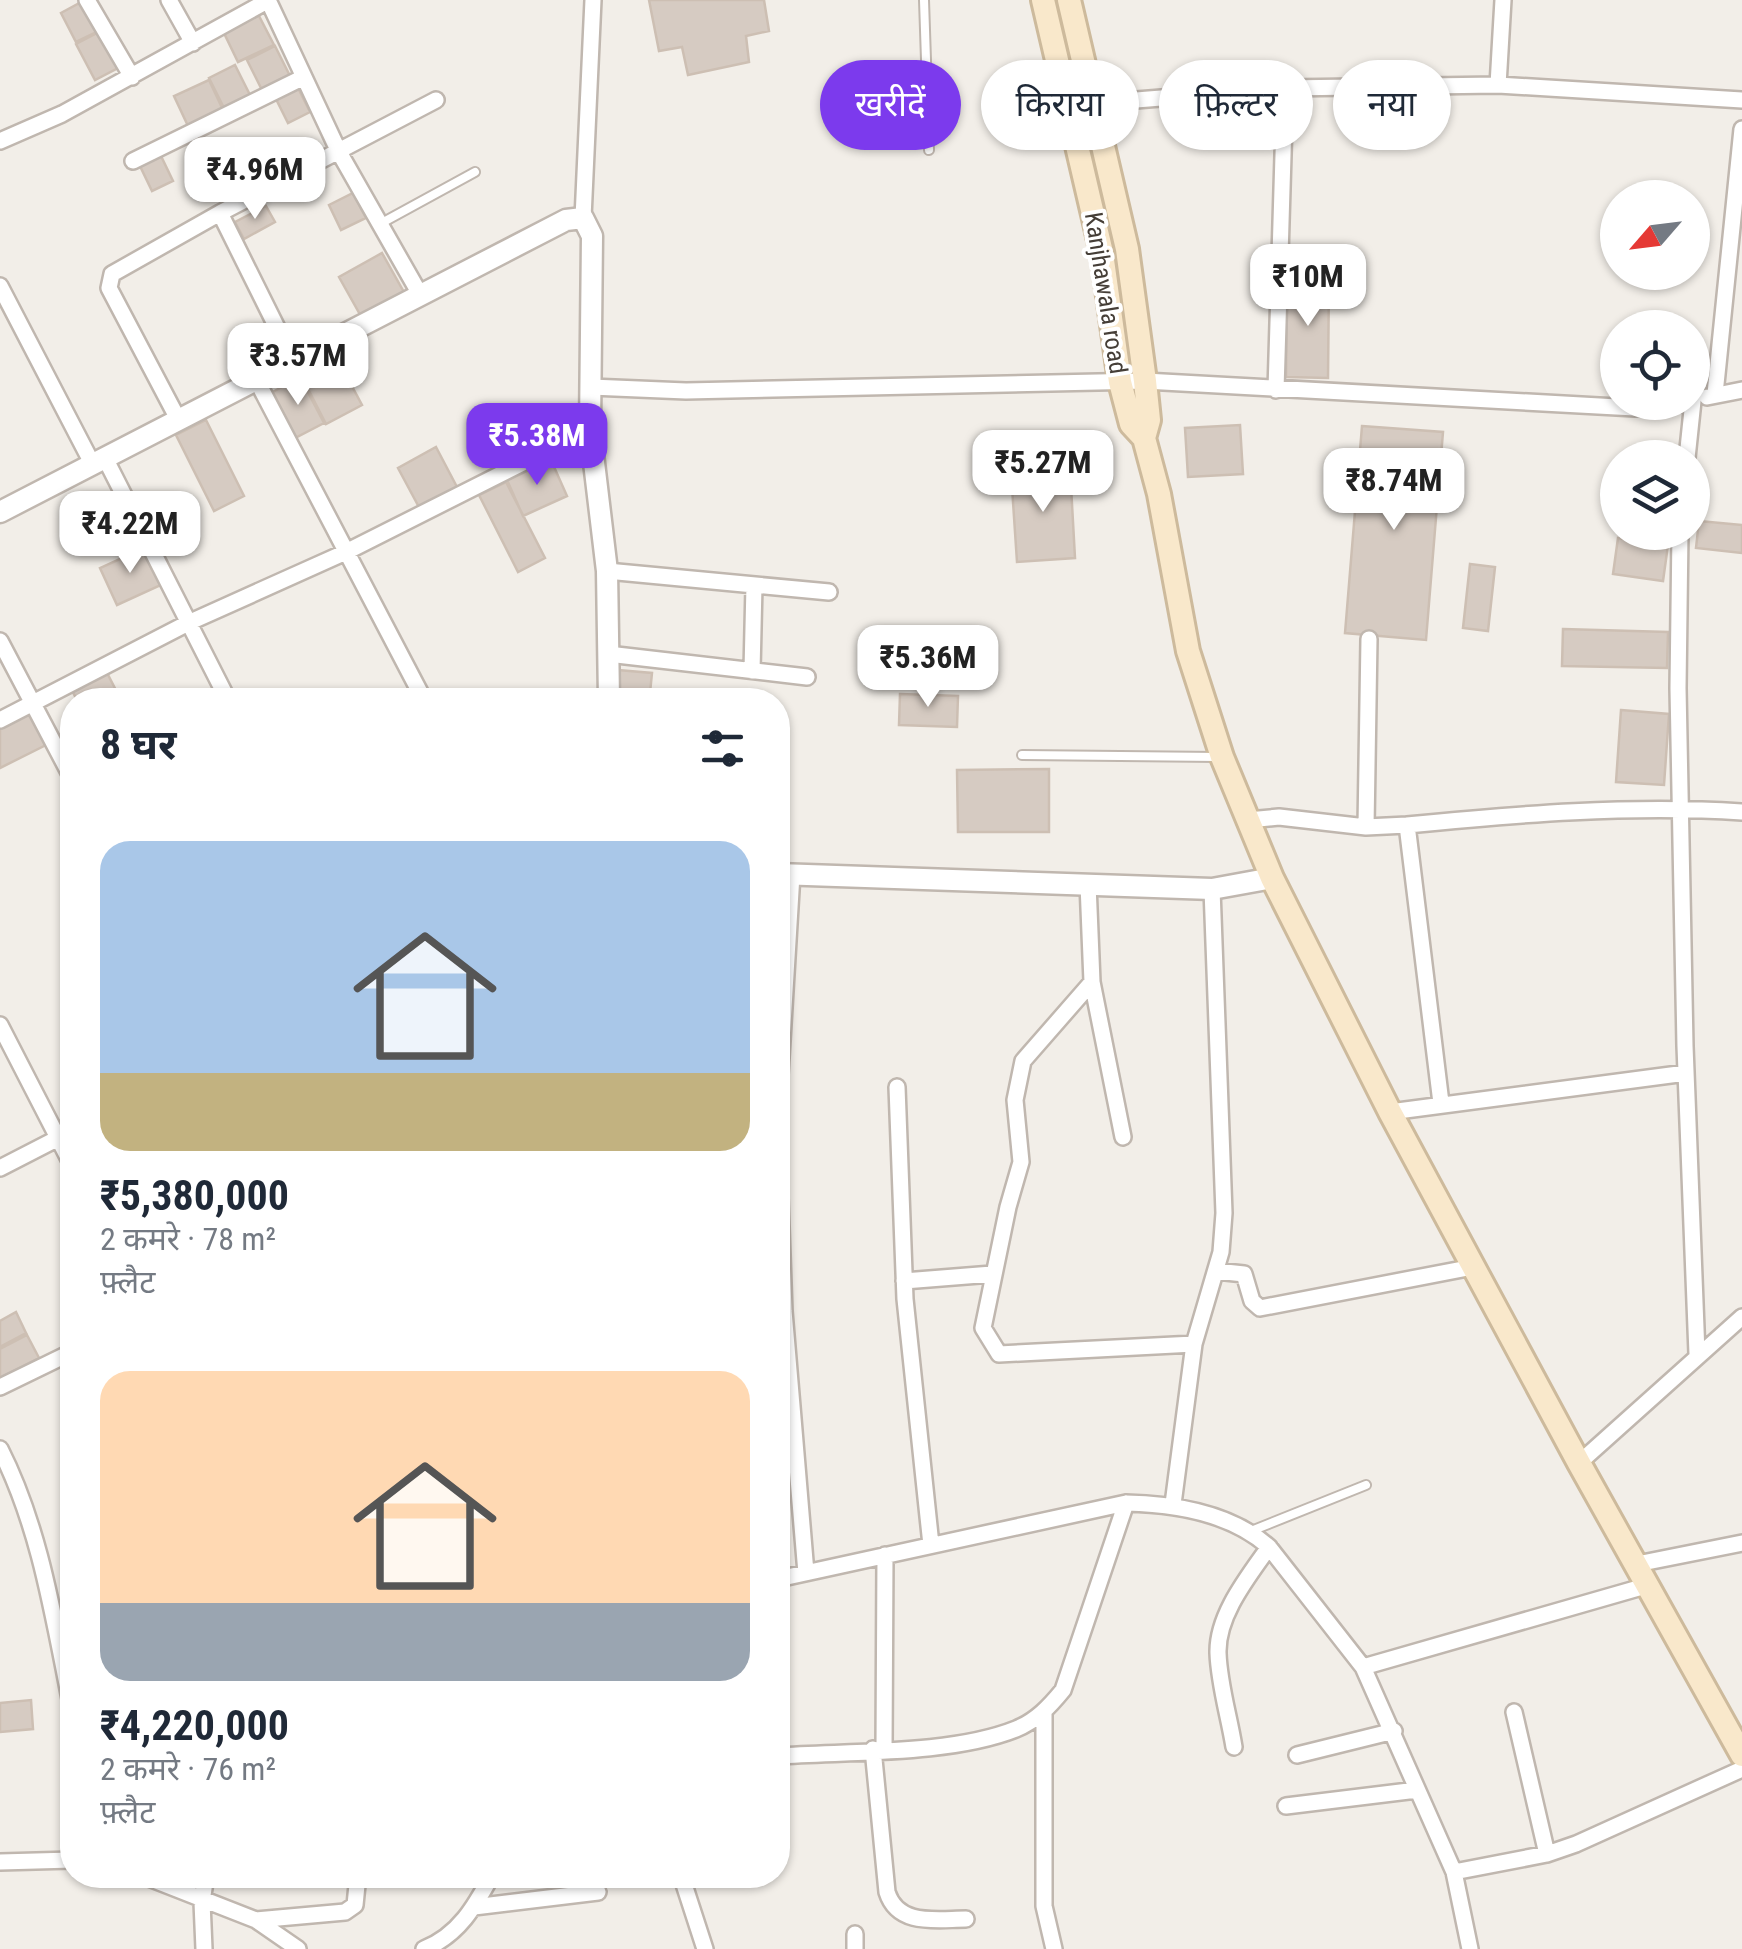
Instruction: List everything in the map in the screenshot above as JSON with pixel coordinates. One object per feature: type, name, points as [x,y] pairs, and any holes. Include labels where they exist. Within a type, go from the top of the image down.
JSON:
[{"type":"main road","name":"Kanjhawala road","points":[[1043,0],[1058,60]]},
{"type":"main road","name":"Kanjhawala road","points":[[1069,0],[1084,60]]},
{"type":"main road","name":"Kanjhawala road","points":[[1080,150],[1102,254],[1120,382],[1131,424],[1144,438]]},
{"type":"main road","name":"Kanjhawala road","points":[[1105,150],[1126,249],[1146,382],[1149,420],[1144,438]]},
{"type":"main road","points":[[1144,438],[1188,651],[1222,757],[1272,878],[1390,1112],[1742,1755]]},
{"type":"street","points":[[87,0],[132,77]]},
{"type":"street","points":[[169,0],[193,43]]},
{"type":"street","points":[[0,141],[62,114],[268,0],[339,152],[421,296]]},
{"type":"street","points":[[593,0],[583,218],[592,236],[590,429],[606,572],[609,688]]},
{"type":"street","points":[[1498,86],[1503,0]]},
{"type":"street","points":[[133,161],[304,77]]},
{"type":"street","points":[[1313,88],[1498,86],[1742,100]]},
{"type":"street","points":[[178,419],[109,288],[112,274],[436,100]]},
{"type":"street","points":[[1715,394],[1742,130]]},
{"type":"street","points":[[1276,390],[1283,150]]},
{"type":"street","points":[[220,213],[294,362]]},
{"type":"street","points":[[0,512],[566,220],[583,218]]},
{"type":"street","points":[[0,286],[222,688]]},
{"type":"street","points":[[257,381],[418,688]]},
{"type":"street","points":[[591,387],[686,391],[1146,382],[1600,406]]},
{"type":"street","points":[[1710,396],[1742,390]]},
{"type":"street","points":[[62,688],[590,429]]},
{"type":"street","points":[[1680,550],[1686,1073],[1697,1354]]},
{"type":"street","points":[[606,572],[829,592]]},
{"type":"street","points":[[752,671],[754,585]]},
{"type":"street","points":[[1366,827],[1369,639]]},
{"type":"street","points":[[0,641],[60,755]]},
{"type":"street","points":[[608,654],[807,677]]},
{"type":"street","points":[[0,720],[60,689]]},
{"type":"street","points":[[1248,820],[1279,817],[1366,827],[1512,815],[1682,808],[1742,812]]},
{"type":"street","points":[[1407,825],[1441,1104]]},
{"type":"street","points":[[790,874],[1212,890],[1272,878]]},
{"type":"street","points":[[1088,884],[1092,982],[1122,1137]]},
{"type":"street","points":[[1173,1504],[1194,1344],[1222,1252],[1224,1213],[1212,890]]},
{"type":"street","points":[[1092,982],[1022,1061],[1014,1100],[1021,1162],[992,1274],[983,1328],[999,1354],[1194,1344]]},
{"type":"street","points":[[0,1024],[60,1125]]},
{"type":"street","points":[[1390,1112],[1686,1073]]},
{"type":"street","points":[[897,1087],[904,1281],[931,1545]]},
{"type":"street","points":[[0,1168],[60,1138]]},
{"type":"street","points":[[1216,1271],[1244,1274],[1252,1301],[1260,1308],[1473,1266]]},
{"type":"street","points":[[904,1281],[992,1274]]},
{"type":"street","points":[[1579,1463],[1742,1317]]},
{"type":"street","points":[[0,1387],[60,1358]]},
{"type":"street","points":[[790,1382],[806,1573]]},
{"type":"street","points":[[0,1449],[18,1485],[38,1551],[60,1653]]},
{"type":"street","points":[[790,1576],[1126,1503],[1173,1504],[1251,1530],[1269,1547],[1362,1666],[1454,1872],[1463,1948]]},
{"type":"street","points":[[790,1755],[971,1743],[1018,1728],[1044,1713],[1063,1690],[1126,1503]]},
{"type":"street","points":[[1637,1564],[1742,1543]]},
{"type":"street","points":[[1234,1747],[1218,1652],[1221,1629],[1243,1584],[1269,1547]]},
{"type":"street","points":[[885,1556],[879,1749],[888,1898],[899,1912],[913,1918],[966,1919]]},
{"type":"street","points":[[1362,1666],[1649,1585]]},
{"type":"street","points":[[1514,1712],[1547,1854]]},
{"type":"street","points":[[1044,1713],[1044,1906],[1054,1949]]},
{"type":"street","points":[[1297,1755],[1394,1732]]},
{"type":"street","points":[[1454,1872],[1547,1854],[1600,1836],[1742,1769]]},
{"type":"street","points":[[1286,1806],[1417,1790]]},
{"type":"street","points":[[0,1862],[60,1860]]},
{"type":"street","points":[[170,1888],[256,1920],[298,1949]]},
{"type":"street","points":[[204,1888],[204,1949]]},
{"type":"street","points":[[256,1920],[345,1912],[355,1905],[357,1888]]},
{"type":"street","points":[[424,1949],[444,1941],[474,1908],[485,1888]]},
{"type":"street","points":[[685,1888],[704,1949]]},
{"type":"street","points":[[474,1908],[598,1892]]},
{"type":"lane","points":[[924,0],[926,60]]},
{"type":"lane","points":[[378,225],[475,172]]},
{"type":"lane","points":[[1022,756],[1222,757]]},
{"type":"lane","points":[[1251,1530],[1366,1485]]},
{"type":"building","points":[[85,0],[101,30],[76,42],[61,13]]},
{"type":"building","points":[[649,0],[764,0],[769,31],[746,36],[749,62],[688,75],[682,47],[659,51]]},
{"type":"building","points":[[258,14],[274,45],[238,62],[223,31]]},
{"type":"building","points":[[101,31],[120,67],[95,80],[76,44]]},
{"type":"building","points":[[275,46],[291,78],[263,92],[247,60]]},
{"type":"building","points":[[235,65],[252,99],[226,112],[209,78]]},
{"type":"building","points":[[209,80],[224,112],[189,128],[174,96]]},
{"type":"building","points":[[297,86],[310,112],[288,123],[275,97]]},
{"type":"building","points":[[161,156],[173,181],[152,191],[140,166]]},
{"type":"building","points":[[353,193],[366,218],[341,230],[329,205]]},
{"type":"building","points":[[266,206],[275,222],[244,239],[235,222]]},
{"type":"building","points":[[382,253],[405,294],[362,318],[339,277]]},
{"type":"building","points":[[1287,280],[1329,280],[1328,378],[1286,377]]},
{"type":"building","points":[[339,362],[362,405],[326,424],[304,381]]},
{"type":"building","points":[[300,377],[324,423],[295,438],[271,393]]},
{"type":"building","points":[[206,420],[244,496],[214,511],[176,435]]},
{"type":"building","points":[[1240,425],[1243,474],[1188,477],[1185,428]]},
{"type":"building","points":[[1362,426],[1443,432],[1426,640],[1345,633]]},
{"type":"building","points":[[436,447],[458,489],[420,509],[398,468]]},
{"type":"building","points":[[551,460],[567,496],[523,516],[507,480]]},
{"type":"building","points":[[1070,468],[1075,558],[1017,562],[1011,472]]},
{"type":"building","points":[[506,482],[545,558],[518,572],[479,495]]},
{"type":"building","points":[[1710,522],[1742,525],[1742,553],[1710,550]]},
{"type":"building","points":[[144,548],[161,585],[117,605],[100,568]]},
{"type":"building","points":[[1616,550],[1667,550],[1663,581],[1613,574]]},
{"type":"building","points":[[1470,564],[1495,567],[1488,631],[1463,628]]},
{"type":"building","points":[[1563,629],[1668,632],[1667,668],[1562,666]]},
{"type":"building","points":[[104,667],[115,688],[71,688],[69,685]]},
{"type":"building","points":[[618,670],[652,673],[650,688],[617,688]]},
{"type":"building","points":[[900,694],[958,696],[957,727],[899,725]]},
{"type":"building","points":[[28,708],[46,745],[0,768],[0,722]]},
{"type":"building","points":[[1621,710],[1669,714],[1664,785],[1616,782]]},
{"type":"building","points":[[1049,769],[1049,832],[958,832],[957,770]]},
{"type":"building","points":[[16,1312],[26,1333],[0,1347],[0,1321]]},
{"type":"building","points":[[27,1335],[39,1358],[0,1378],[0,1349]]},
{"type":"building","points":[[31,1700],[33,1729],[0,1732],[0,1703]]}]
